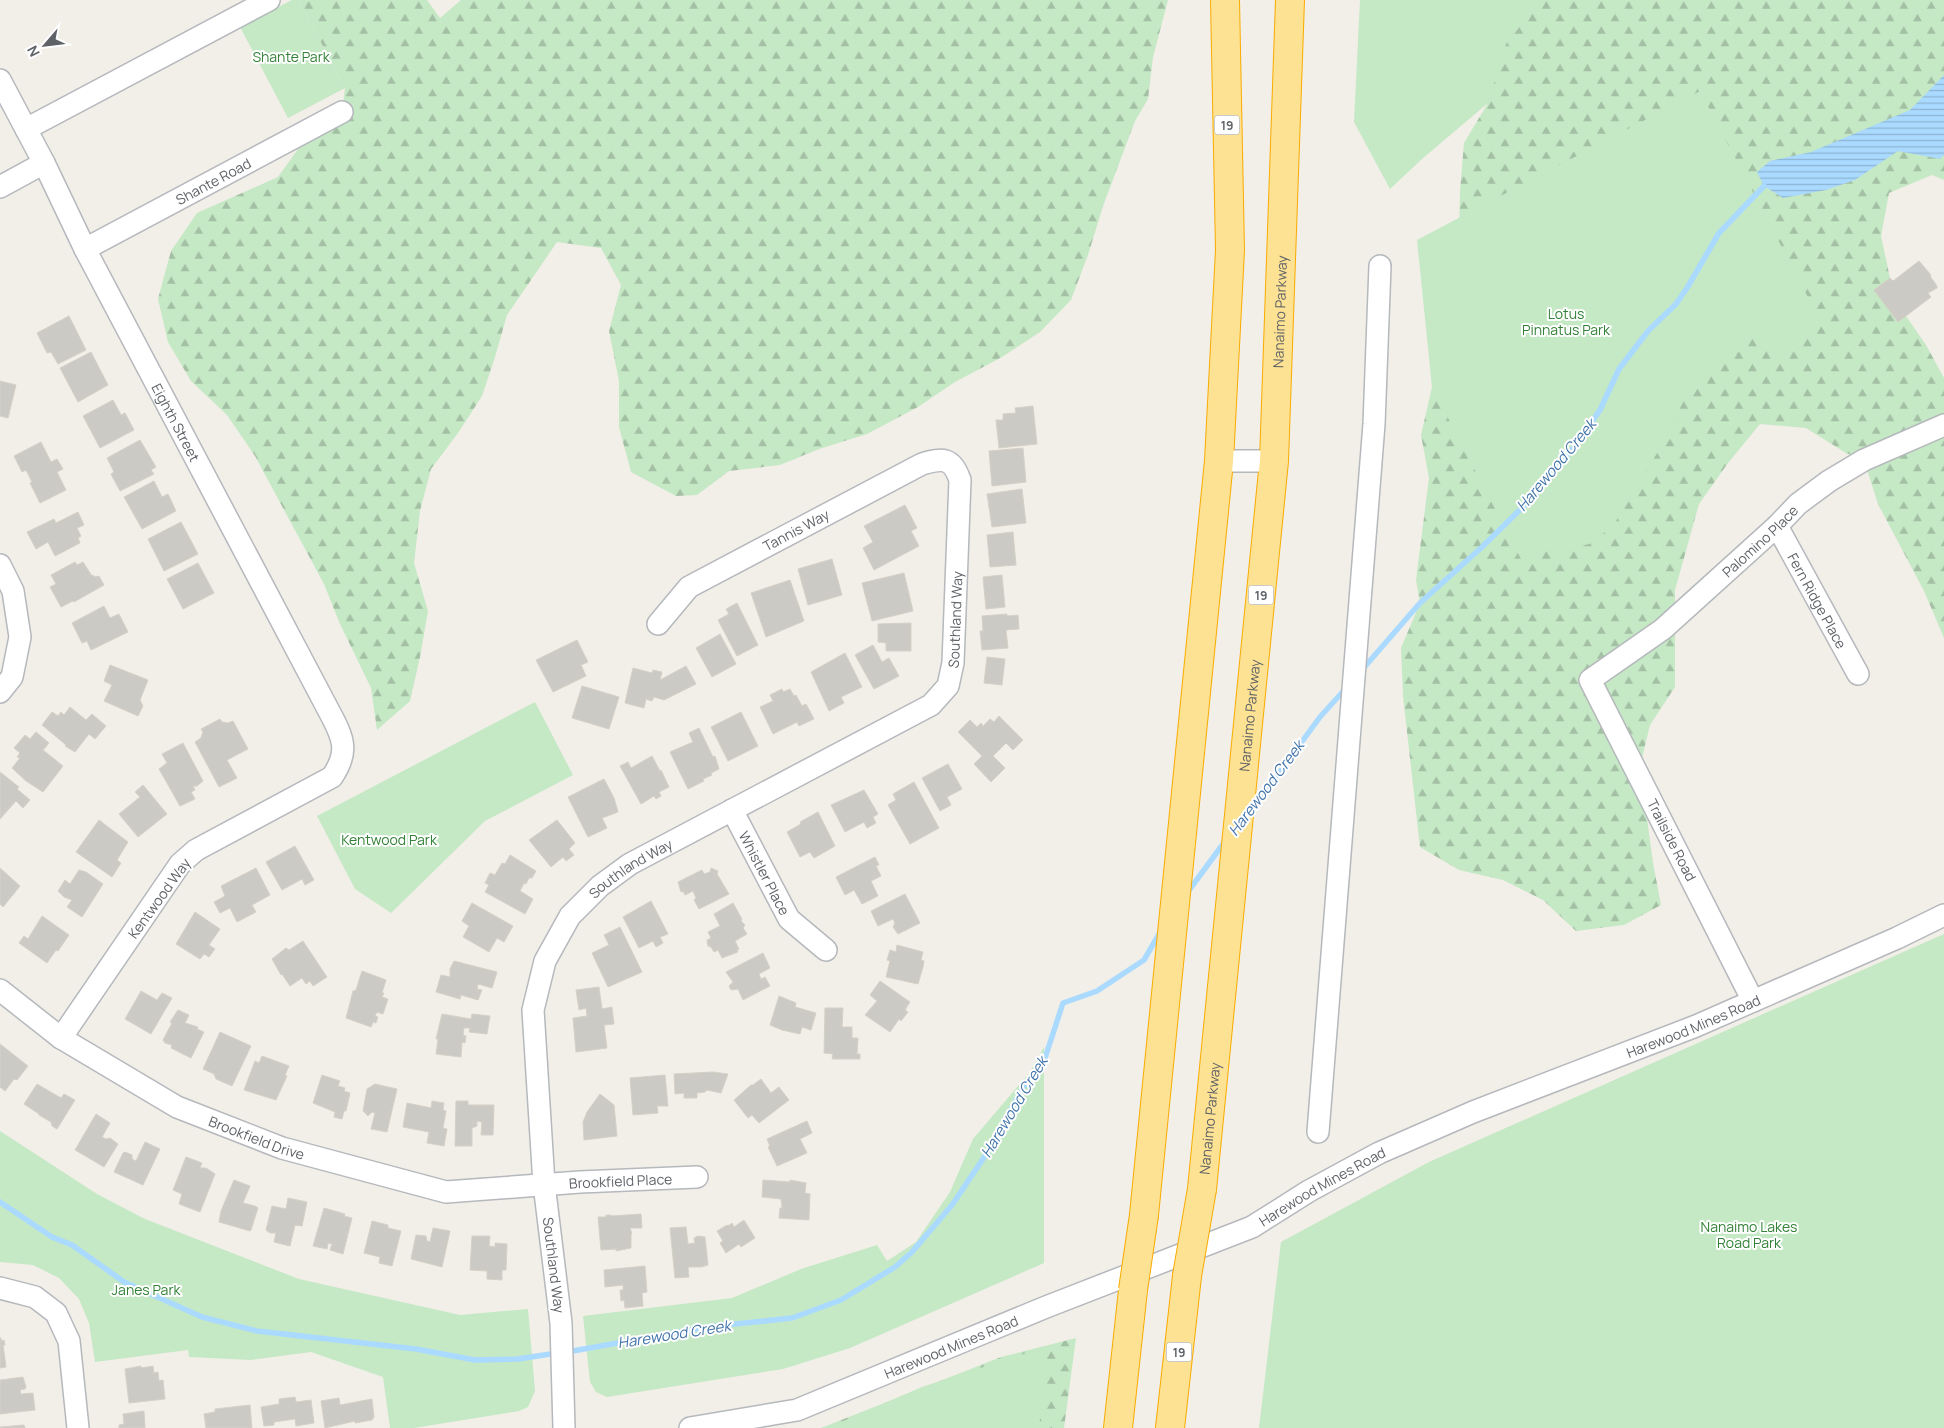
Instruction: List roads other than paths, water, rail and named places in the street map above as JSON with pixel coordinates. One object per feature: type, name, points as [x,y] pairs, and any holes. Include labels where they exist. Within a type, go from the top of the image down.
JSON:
[{"type":"highway","name":"19","points":[[1118,1428],[1133,1290],[1144,1215],[1219,462],[1230,250],[1225,0]]},
{"type":"highway","name":"Nanaimo Parkway","points":[[1170,1428],[1187,1276],[1202,1189],[1274,461],[1290,0]]},
{"type":"street","points":[[26,129],[269,0]]},
{"type":"street","name":"Eighth Street","points":[[0,80],[44,163],[85,249],[340,732],[344,749],[340,765]]},
{"type":"street","name":"Shante Road","points":[[85,249],[342,112]]},
{"type":"street","points":[[0,187],[44,163]]},
{"type":"street","points":[[1318,1132],[1374,424],[1380,266]]},
{"type":"street","name":"Palomino Place","points":[[1590,680],[1663,630],[1777,526],[1798,504],[1829,481],[1864,460],[1944,425]]},
{"type":"street","name":"Tannis Way","points":[[658,624],[689,587],[922,464],[938,459],[948,461]]},
{"type":"street","name":"Southland Way","points":[[564,1428],[561,1323],[544,1184],[533,1010],[545,961],[570,916],[600,886],[630,864],[931,705],[948,686],[953,663],[960,480],[956,468],[948,461]]},
{"type":"street","points":[[1219,462],[1274,461]]},
{"type":"street","name":"Fern Ridge Place","points":[[1777,526],[1858,674]]},
{"type":"street","points":[[0,565],[13,591],[20,637],[12,677],[0,692]]},
{"type":"street","name":"Trailside Road","points":[[1590,680],[1753,1001]]},
{"type":"street","name":"Kentwood Way","points":[[61,1038],[180,864],[196,850],[332,778],[340,765]]},
{"type":"street","name":"Whistler Place","points":[[732,810],[789,919],[826,950]]},
{"type":"street","name":"Harewood Mines Road","points":[[690,1428],[797,1410],[1046,1307],[1252,1227],[1309,1191],[1379,1153],[1473,1112],[1696,1026],[1897,938],[1944,915]]},
{"type":"street","name":"Brookfield Drive","points":[[0,990],[61,1038],[177,1107],[282,1148],[446,1192],[544,1184]]},
{"type":"street","name":"Brookfield Place","points":[[544,1184],[697,1177]]},
{"type":"street","points":[[0,1288],[35,1297],[56,1313],[69,1341],[78,1428]]},
{"type":"water","points":[[1944,75],[1944,155],[1940,159],[1898,151],[1855,180],[1826,190],[1783,198],[1764,186],[1757,172],[1770,161],[1811,152],[1910,110]]},
{"type":"waterway","name":"Harewood Creek","points":[[1361,671],[1420,603],[1482,547],[1533,497],[1576,445],[1600,410],[1619,369],[1648,331],[1676,304],[1719,233],[1764,186]]},
{"type":"waterway","name":"Harewood Creek","points":[[1250,809],[1320,717],[1347,687]]},
{"type":"waterway","name":"Harewood Creek","points":[[1187,893],[1226,840]]},
{"type":"waterway","name":"Harewood Creek","points":[[567,1352],[707,1327],[792,1318],[841,1300],[895,1267],[912,1252],[952,1205],[991,1147],[1022,1089],[1044,1061],[1063,1003],[1097,991],[1144,960],[1162,929]]},
{"type":"waterway","name":"Harewood Creek","points":[[0,1202],[52,1237],[72,1245],[124,1282],[202,1317],[257,1331],[416,1349],[475,1360],[518,1359],[557,1353]]},
{"type":"park label","name":"Shante Park","points":[[291,56]]},
{"type":"park label","name":"Lotus Pinnatus Park","points":[[1566,322]]},
{"type":"park label","name":"Kentwood Park","points":[[389,839]]},
{"type":"park label","name":"Nanaimo Lakes Road Park","points":[[1749,1234]]},
{"type":"park label","name":"Janes Park","points":[[146,1289]]}]
